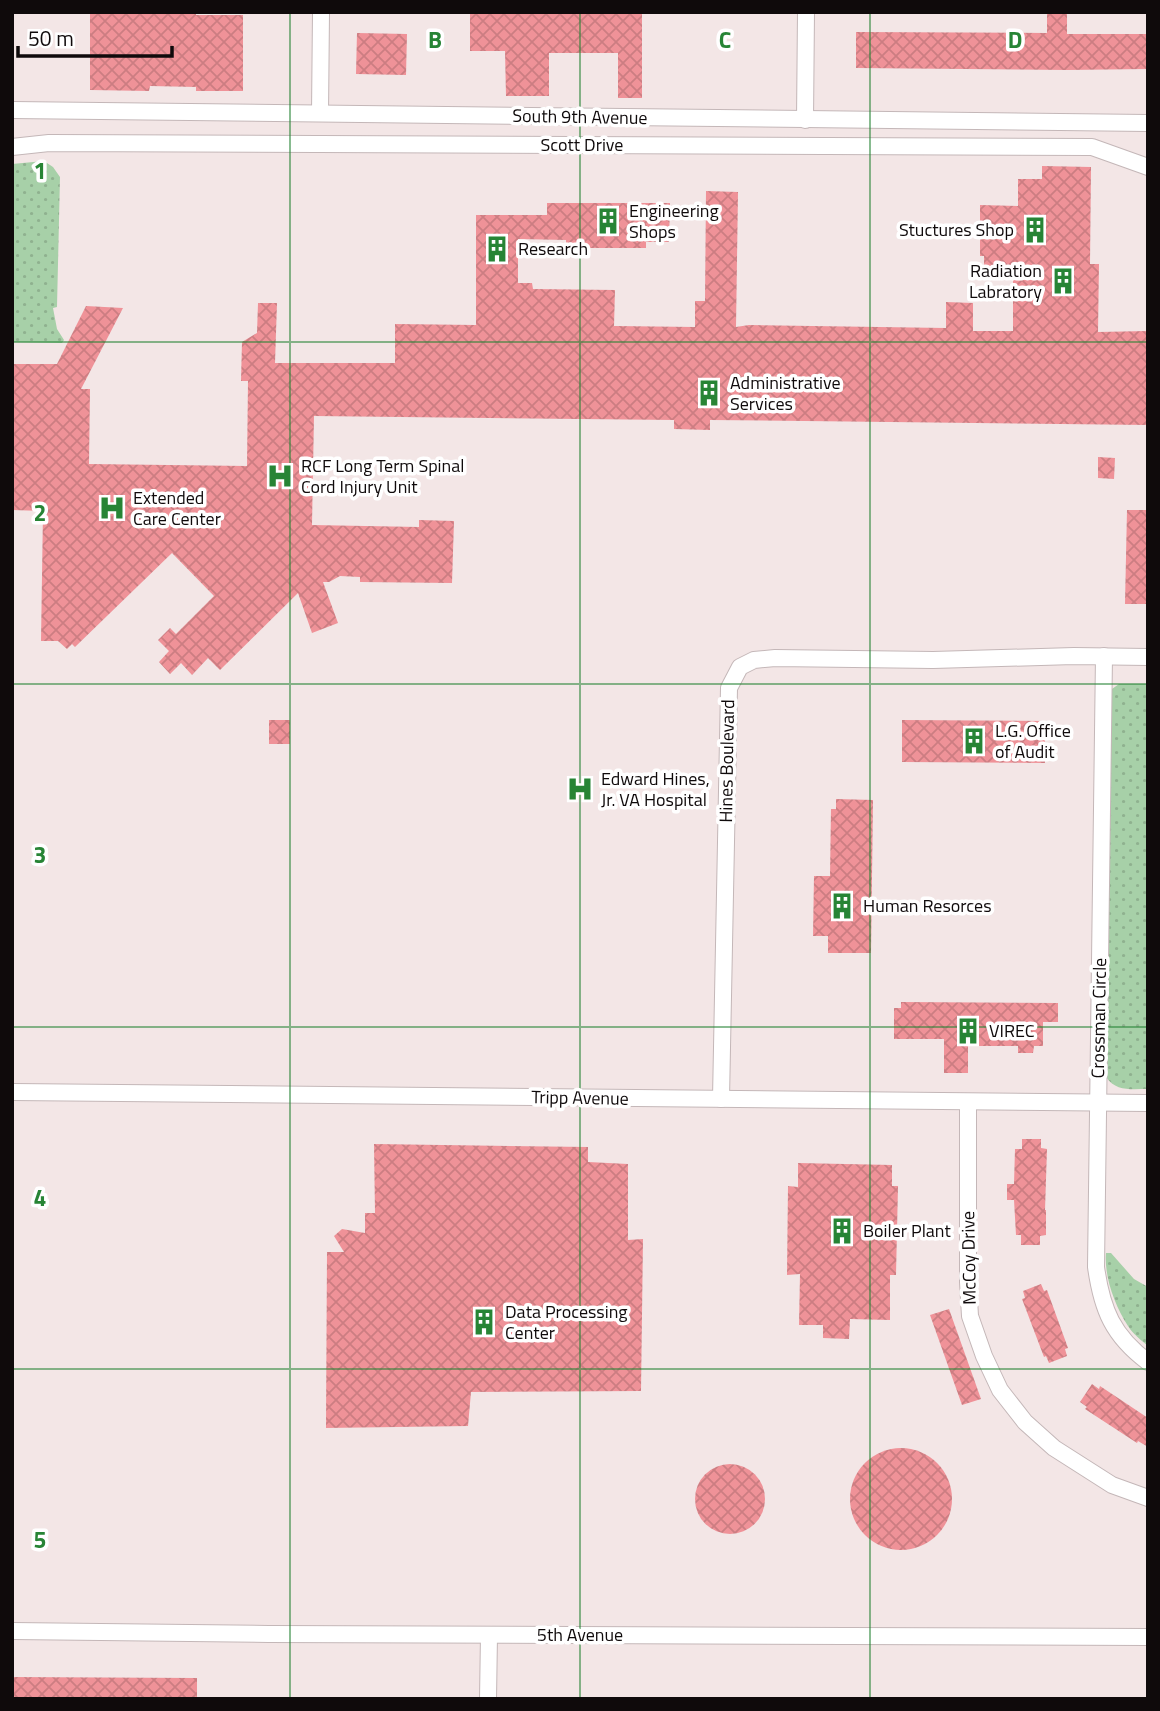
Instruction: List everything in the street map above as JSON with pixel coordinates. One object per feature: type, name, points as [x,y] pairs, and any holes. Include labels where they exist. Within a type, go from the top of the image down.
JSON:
[{"type":"street","points":[[320,113],[321,12]]},
{"type":"street","points":[[805,120],[806,12]]},
{"type":"street","name":"South 9th Avenue","points":[[12,110],[1148,123]]},
{"type":"street","name":"Scott Drive","points":[[12,147],[62,143],[1092,147],[1148,167]]},
{"type":"street","name":"Crossman Circle","points":[[1104,656],[1096,1267],[1100,1293],[1118,1335],[1131,1350],[1148,1362]]},
{"type":"street","name":"Hines Boulevard","points":[[721,1099],[729,688],[740,667],[754,660],[775,658],[933,660],[1148,656]]},
{"type":"street","name":"Tripp Avenue","points":[[12,1091],[1148,1103]]},
{"type":"street","name":"McCoy Drive","points":[[968,1102],[970,1316],[984,1356],[1000,1390],[1025,1422],[1054,1448],[1112,1485],[1148,1498]]},
{"type":"street","name":"5th Avenue","points":[[12,1631],[1148,1637]]},
{"type":"street","points":[[488,1699],[489,1635]]},
{"type":"green space","points":[[44,161],[53,167],[60,177],[57,307],[53,308],[57,329],[64,340],[62,343],[12,342],[12,164]]},
{"type":"green space","points":[[1119,684],[1148,684],[1148,1089],[1119,1087],[1106,1077],[1110,693]]},
{"type":"green space","points":[[1106,1253],[1111,1253],[1134,1279],[1148,1287],[1148,1346],[1130,1329],[1119,1310],[1111,1291]]},
{"type":"building","points":[[90,12],[243,15],[243,91],[196,91],[196,87],[150,86],[149,91],[90,90]]},
{"type":"building","points":[[470,12],[642,12],[642,98],[618,98],[618,53],[549,53],[549,96],[506,96],[505,51],[470,51]]},
{"type":"building","points":[[1047,14],[1067,14],[1067,34],[1148,34],[1148,69],[856,68],[856,32],[1047,33]]},
{"type":"building","points":[[357,33],[407,34],[406,75],[356,74]]},
{"type":"building","points":[[1042,166],[1091,167],[1090,264],[1099,264],[1098,332],[1148,331],[1148,425],[710,420],[710,430],[674,429],[674,420],[314,416],[312,525],[419,527],[419,520],[454,521],[452,583],[360,582],[360,577],[340,576],[323,582],[338,623],[312,633],[298,593],[220,670],[208,658],[192,675],[181,663],[170,674],[159,662],[169,651],[158,640],[170,628],[176,634],[214,596],[172,553],[75,647],[72,644],[67,649],[58,641],[41,641],[43,511],[12,510],[12,364],[57,364],[86,306],[123,308],[81,389],[90,389],[89,464],[247,466],[248,381],[241,381],[242,342],[257,333],[258,303],[277,303],[275,363],[395,363],[395,324],[476,325],[476,215],[547,215],[547,203],[670,203],[669,242],[646,242],[646,248],[566,248],[566,240],[518,239],[518,283],[532,283],[533,289],[615,290],[614,326],[695,327],[695,301],[705,301],[706,191],[738,192],[736,327],[946,328],[946,302],[973,303],[973,331],[1013,331],[1013,273],[984,273],[984,256],[980,256],[980,205],[1018,206],[1018,179],[1042,179]]},
{"type":"building","points":[[1098,457],[1115,458],[1114,479],[1098,478]]},
{"type":"building","points":[[1127,510],[1148,510],[1148,604],[1125,604]]},
{"type":"building","points":[[269,720],[290,720],[290,744],[269,744]]},
{"type":"building","name":"L.G. Office of Audit","points":[[902,720],[1045,721],[1045,763],[902,762]]},
{"type":"building","name":"Human Resorces","points":[[836,799],[873,800],[871,953],[828,953],[828,936],[813,936],[814,876],[830,876],[831,809],[836,809]]},
{"type":"building","name":"VIREC","points":[[901,1002],[1058,1003],[1058,1022],[1043,1022],[1043,1046],[1034,1046],[1033,1053],[1018,1053],[1018,1046],[968,1046],[968,1073],[944,1073],[944,1039],[894,1039],[894,1008],[901,1008]]},
{"type":"building","points":[[1022,1139],[1041,1139],[1041,1148],[1047,1149],[1046,1235],[1040,1236],[1040,1245],[1021,1245],[1021,1235],[1016,1235],[1014,1200],[1007,1200],[1007,1184],[1014,1184],[1015,1149],[1022,1149]]},
{"type":"building","name":"Data Processing Center","points":[[374,1144],[588,1147],[588,1162],[628,1164],[628,1240],[643,1239],[641,1391],[471,1392],[468,1426],[326,1428],[327,1252],[344,1252],[334,1236],[342,1229],[365,1233],[365,1213],[375,1213]]},
{"type":"building","name":"Boiler Plant","points":[[798,1163],[892,1165],[892,1186],[898,1186],[896,1275],[890,1275],[890,1320],[850,1319],[849,1339],[823,1338],[823,1325],[799,1325],[800,1274],[787,1275],[788,1186],[798,1187]]},
{"type":"building","points":[[1041,1284],[1044,1291],[1047,1290],[1068,1348],[1065,1349],[1067,1356],[1049,1363],[1046,1356],[1044,1357],[1022,1299],[1025,1298],[1023,1291]]},
{"type":"building","points":[[949,1309],[981,1399],[962,1405],[930,1315]]},
{"type":"building","points":[[1092,1384],[1099,1389],[1100,1386],[1148,1418],[1148,1447],[1138,1441],[1137,1443],[1085,1409],[1087,1407],[1080,1402]]},
{"type":"building","points":[[901,1448],[920,1452],[937,1463],[948,1480],[952,1499],[948,1518],[937,1535],[920,1546],[901,1550],[882,1546],[865,1535],[854,1518],[850,1499],[854,1480],[865,1463],[882,1452]]},
{"type":"building","points":[[730,1464],[755,1474],[765,1499],[755,1524],[730,1534],[705,1524],[695,1499],[705,1474]]},
{"type":"building","points":[[12,1677],[197,1678],[197,1699],[12,1699]]},
{"type":"place","name":"Engineering Shops","points":[[608,221]]},
{"type":"place","name":"Stuctures Shop","points":[[1035,230]]},
{"type":"place","name":"Research","points":[[497,249]]},
{"type":"place","name":"Radiation Labratory","points":[[1063,281]]},
{"type":"place","name":"Administrative Services","points":[[709,393]]},
{"type":"place","name":"RCF Long Term Spinal Cord Injury Unit","points":[[280,476]]},
{"type":"place","name":"Extended Care Center","points":[[112,508]]},
{"type":"place","name":"L.G. Office of Audit","points":[[974,741]]},
{"type":"place","name":"Edward Hines, Jr. VA Hospital","points":[[580,789]]},
{"type":"place","name":"Human Resorces","points":[[842,906]]},
{"type":"place","name":"VIREC","points":[[968,1031]]},
{"type":"place","name":"Boiler Plant","points":[[842,1231]]},
{"type":"place","name":"Data Processing Center","points":[[484,1322]]}]
